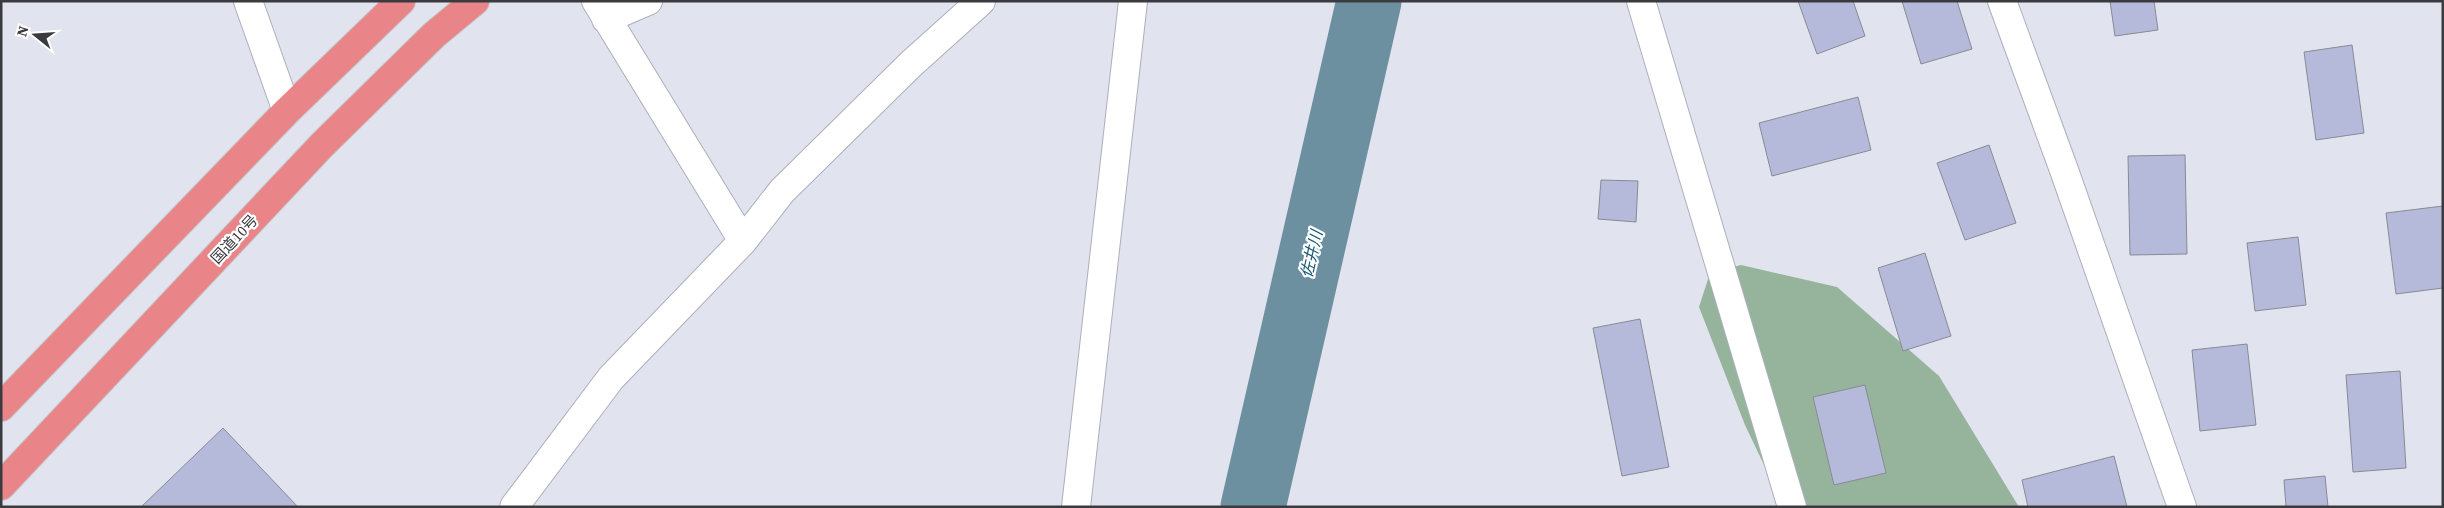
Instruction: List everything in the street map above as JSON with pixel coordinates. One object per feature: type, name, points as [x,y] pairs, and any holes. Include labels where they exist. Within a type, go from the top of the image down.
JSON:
[{"type":"highway","points":[[1,407],[287,111],[401,1]]},
{"type":"highway","name":"国道10号","points":[[1,486],[322,145],[434,35],[474,1]]},
{"type":"street","points":[[248,1],[287,111]]},
{"type":"street","points":[[648,1],[601,10],[743,241]]},
{"type":"street","points":[[514,507],[612,378],[743,241],[782,191],[821,150],[911,64],[981,1]]},
{"type":"street","points":[[1076,507],[1133,1]]},
{"type":"street","points":[[1641,1],[1792,507]]},
{"type":"street","points":[[2002,1],[2064,170],[2182,507]]},
{"type":"green space","points":[[1741,265],[1837,287],[1939,376],[2019,507],[1784,507],[1745,425],[1699,307],[1710,273]]},
{"type":"building","points":[[1798,1],[1853,1],[1865,36],[1817,54]]},
{"type":"building","points":[[1902,1],[1957,1],[1972,49],[1921,64]]},
{"type":"building","points":[[2110,1],[2154,1],[2158,30],[2115,36]]},
{"type":"building","points":[[2352,45],[2364,133],[2316,140],[2304,52]]},
{"type":"building","points":[[1858,97],[1871,150],[1772,176],[1759,123]]},
{"type":"building","points":[[1989,145],[2016,223],[1965,240],[1937,163]]},
{"type":"building","points":[[2185,155],[2187,254],[2130,255],[2128,156]]},
{"type":"building","points":[[1601,180],[1638,181],[1636,222],[1598,219]]},
{"type":"building","points":[[2443,206],[2443,288],[2396,294],[2386,213]]},
{"type":"building","points":[[2298,237],[2306,305],[2255,311],[2247,243]]},
{"type":"building","points":[[1925,253],[1951,336],[1903,351],[1878,268]]},
{"type":"building","points":[[1640,319],[1669,467],[1622,476],[1593,328]]},
{"type":"building","points":[[2247,344],[2256,425],[2200,431],[2192,350]]},
{"type":"building","points":[[2400,371],[2406,468],[2353,472],[2346,375]]},
{"type":"building","points":[[1865,385],[1886,473],[1834,485],[1813,397]]},
{"type":"building","points":[[223,428],[298,507],[141,507]]},
{"type":"building","points":[[2114,456],[2127,507],[2028,507],[2022,480]]},
{"type":"building","points":[[2325,476],[2328,507],[2286,507],[2284,480]]},
{"type":"waterway","name":"佐井川","points":[[1253,507],[1369,1]]}]
